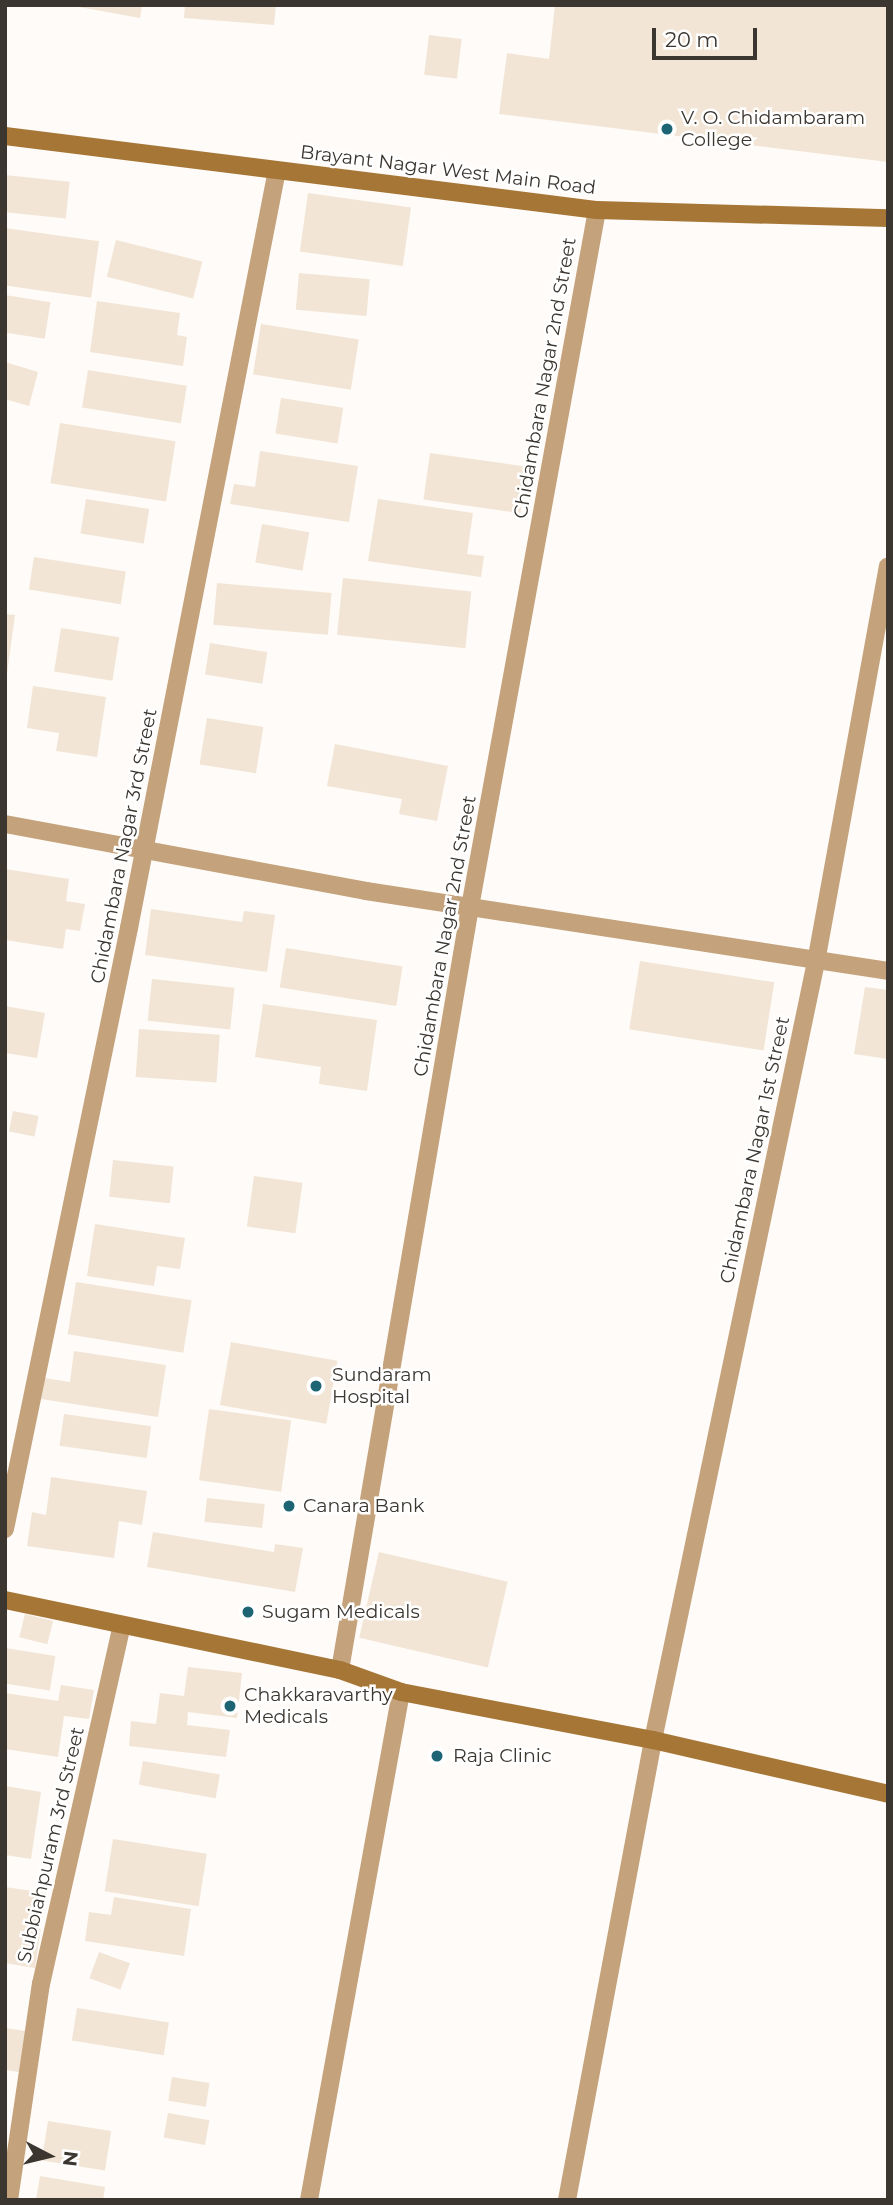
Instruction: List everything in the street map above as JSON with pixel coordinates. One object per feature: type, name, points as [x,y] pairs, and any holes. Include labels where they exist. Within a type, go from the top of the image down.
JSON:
[{"type":"main road","name":"Brayant Nagar West Main Road","points":[[5,136],[597,210],[888,218]]},
{"type":"main road","points":[[5,1600],[340,1670],[401,1692],[653,1740],[888,1794]]},
{"type":"street","name":"Chidambara Nagar 3rd Street","points":[[5,1529],[145,850],[277,170]]},
{"type":"street","name":"Chidambara Nagar 2nd Street","points":[[340,1670],[470,907],[597,210]]},
{"type":"street","name":"Chidambara Nagar 1st Street","points":[[567,2200],[653,1740],[816,962],[888,567]]},
{"type":"street","points":[[5,824],[470,907],[888,971]]},
{"type":"street","name":"Subbiahpuram 3rd Street","points":[[9,2200],[41,1984],[122,1625]]},
{"type":"street","points":[[309,2200],[401,1692]]},
{"type":"building","points":[[68,5],[142,5],[140,18]]},
{"type":"building","points":[[185,5],[276,5],[274,25],[184,18]]},
{"type":"building","points":[[555,5],[888,5],[888,162],[499,114],[507,53],[549,59]]},
{"type":"building","points":[[429,35],[462,39],[457,79],[424,75]]},
{"type":"building","points":[[5,175],[70,182],[66,219],[5,212]]},
{"type":"building","points":[[308,193],[411,207],[403,266],[300,251]]},
{"type":"building","points":[[5,228],[99,241],[91,298],[5,286]]},
{"type":"building","points":[[116,240],[202,262],[193,298],[107,277]]},
{"type":"building","points":[[299,273],[370,279],[367,316],[296,310]]},
{"type":"building","points":[[5,295],[50,302],[45,339],[5,332]]},
{"type":"building","points":[[97,301],[180,313],[177,335],[187,337],[183,366],[90,352]]},
{"type":"building","points":[[261,324],[359,339],[351,390],[253,374]]},
{"type":"building","points":[[5,362],[38,372],[29,406],[5,399]]},
{"type":"building","points":[[88,370],[187,386],[181,423],[82,408]]},
{"type":"building","points":[[281,398],[343,408],[338,443],[275,434]]},
{"type":"building","points":[[60,423],[176,441],[166,502],[50,483]]},
{"type":"building","points":[[260,451],[358,466],[349,522],[230,504],[234,484],[255,487]]},
{"type":"building","points":[[430,453],[527,467],[521,513],[423,500]]},
{"type":"building","points":[[86,499],[149,509],[144,544],[81,534]]},
{"type":"building","points":[[378,499],[473,513],[467,554],[484,556],[481,577],[368,561]]},
{"type":"building","points":[[262,524],[309,532],[302,571],[255,562]]},
{"type":"building","points":[[34,557],[126,572],[121,604],[29,590]]},
{"type":"building","points":[[343,578],[471,591],[465,648],[337,635]]},
{"type":"building","points":[[217,583],[332,593],[328,635],[213,625]]},
{"type":"building","points":[[5,614],[15,615],[7,674],[5,674]]},
{"type":"building","points":[[61,628],[119,637],[112,681],[54,671]]},
{"type":"building","points":[[210,643],[267,652],[262,684],[205,675]]},
{"type":"building","points":[[33,686],[106,697],[97,757],[56,751],[59,733],[27,728]]},
{"type":"building","points":[[207,718],[263,727],[256,773],[200,764]]},
{"type":"building","points":[[335,744],[448,766],[437,821],[399,814],[402,799],[327,786]]},
{"type":"building","points":[[5,869],[69,879],[66,901],[85,904],[80,931],[66,929],[63,949],[5,940]]},
{"type":"building","points":[[151,909],[242,922],[244,911],[275,915],[267,972],[145,955]]},
{"type":"building","points":[[286,948],[403,966],[396,1006],[280,988]]},
{"type":"building","points":[[640,961],[774,982],[764,1050],[629,1029]]},
{"type":"building","points":[[152,979],[235,988],[230,1029],[148,1021]]},
{"type":"building","points":[[865,987],[888,990],[888,1059],[854,1054]]},
{"type":"building","points":[[263,1004],[377,1020],[367,1091],[319,1084],[321,1067],[255,1057]]},
{"type":"building","points":[[5,1006],[45,1013],[37,1058],[5,1053]]},
{"type":"building","points":[[139,1029],[220,1035],[216,1083],[136,1077]]},
{"type":"building","points":[[13,1111],[39,1116],[35,1137],[9,1132]]},
{"type":"building","points":[[113,1160],[174,1166],[170,1203],[109,1197]]},
{"type":"building","points":[[254,1176],[303,1183],[295,1233],[247,1227]]},
{"type":"building","points":[[95,1224],[185,1238],[180,1269],[157,1266],[154,1286],[87,1276]]},
{"type":"building","points":[[76,1282],[192,1300],[183,1353],[68,1334]]},
{"type":"building","points":[[231,1342],[337,1361],[326,1424],[220,1405]]},
{"type":"building","points":[[74,1351],[166,1365],[158,1417],[41,1399],[44,1378],[70,1382]]},
{"type":"building","points":[[209,1409],[291,1421],[281,1492],[199,1480]]},
{"type":"building","points":[[64,1414],[151,1426],[147,1458],[60,1446]]},
{"type":"building","points":[[51,1477],[147,1491],[142,1525],[119,1521],[114,1558],[27,1546],[32,1512],[46,1515]]},
{"type":"building","points":[[207,1498],[265,1504],[262,1528],[204,1522]]},
{"type":"building","points":[[153,1532],[274,1552],[275,1544],[303,1548],[295,1592],[147,1567]]},
{"type":"building","points":[[379,1552],[508,1582],[488,1667],[359,1638]]},
{"type":"building","points":[[25,1614],[53,1621],[47,1644],[19,1637]]},
{"type":"building","points":[[5,1648],[55,1656],[50,1691],[5,1683]]},
{"type":"building","points":[[188,1667],[242,1673],[237,1718],[188,1712],[187,1725],[230,1730],[226,1757],[129,1746],[131,1721],[156,1724],[160,1693],[184,1696]]},
{"type":"building","points":[[61,1685],[94,1690],[89,1719],[64,1716],[58,1757],[5,1749],[5,1693],[58,1701]]},
{"type":"building","points":[[143,1761],[220,1775],[216,1798],[139,1785]]},
{"type":"building","points":[[5,1786],[41,1792],[31,1859],[5,1855]]},
{"type":"building","points":[[113,1839],[207,1854],[199,1906],[105,1891]]},
{"type":"building","points":[[5,1887],[46,1893],[35,1968],[5,1963]]},
{"type":"building","points":[[114,1897],[191,1909],[184,1956],[85,1941],[89,1912],[111,1915]]},
{"type":"building","points":[[99,1952],[130,1963],[120,1990],[89,1978]]},
{"type":"building","points":[[77,2008],[169,2023],[164,2055],[72,2041]]},
{"type":"building","points":[[5,2028],[25,2031],[19,2072],[5,2070]]},
{"type":"building","points":[[172,2077],[210,2083],[206,2107],[168,2101]]},
{"type":"building","points":[[168,2113],[209,2120],[205,2145],[164,2138]]},
{"type":"building","points":[[48,2121],[111,2131],[105,2171],[42,2161]]},
{"type":"building","points":[[40,2176],[105,2187],[103,2200],[36,2200]]},
{"type":"place","name":"V. O. Chidambaram College","points":[[667,129]]},
{"type":"place","name":"Sundaram Hospital","points":[[316,1386]]},
{"type":"place","name":"Canara Bank","points":[[289,1506]]},
{"type":"place","name":"Sugam Medicals","points":[[248,1612]]},
{"type":"place","name":"Chakkaravarthy Medicals","points":[[230,1706]]},
{"type":"place","name":"Raja Clinic","points":[[437,1756]]}]
